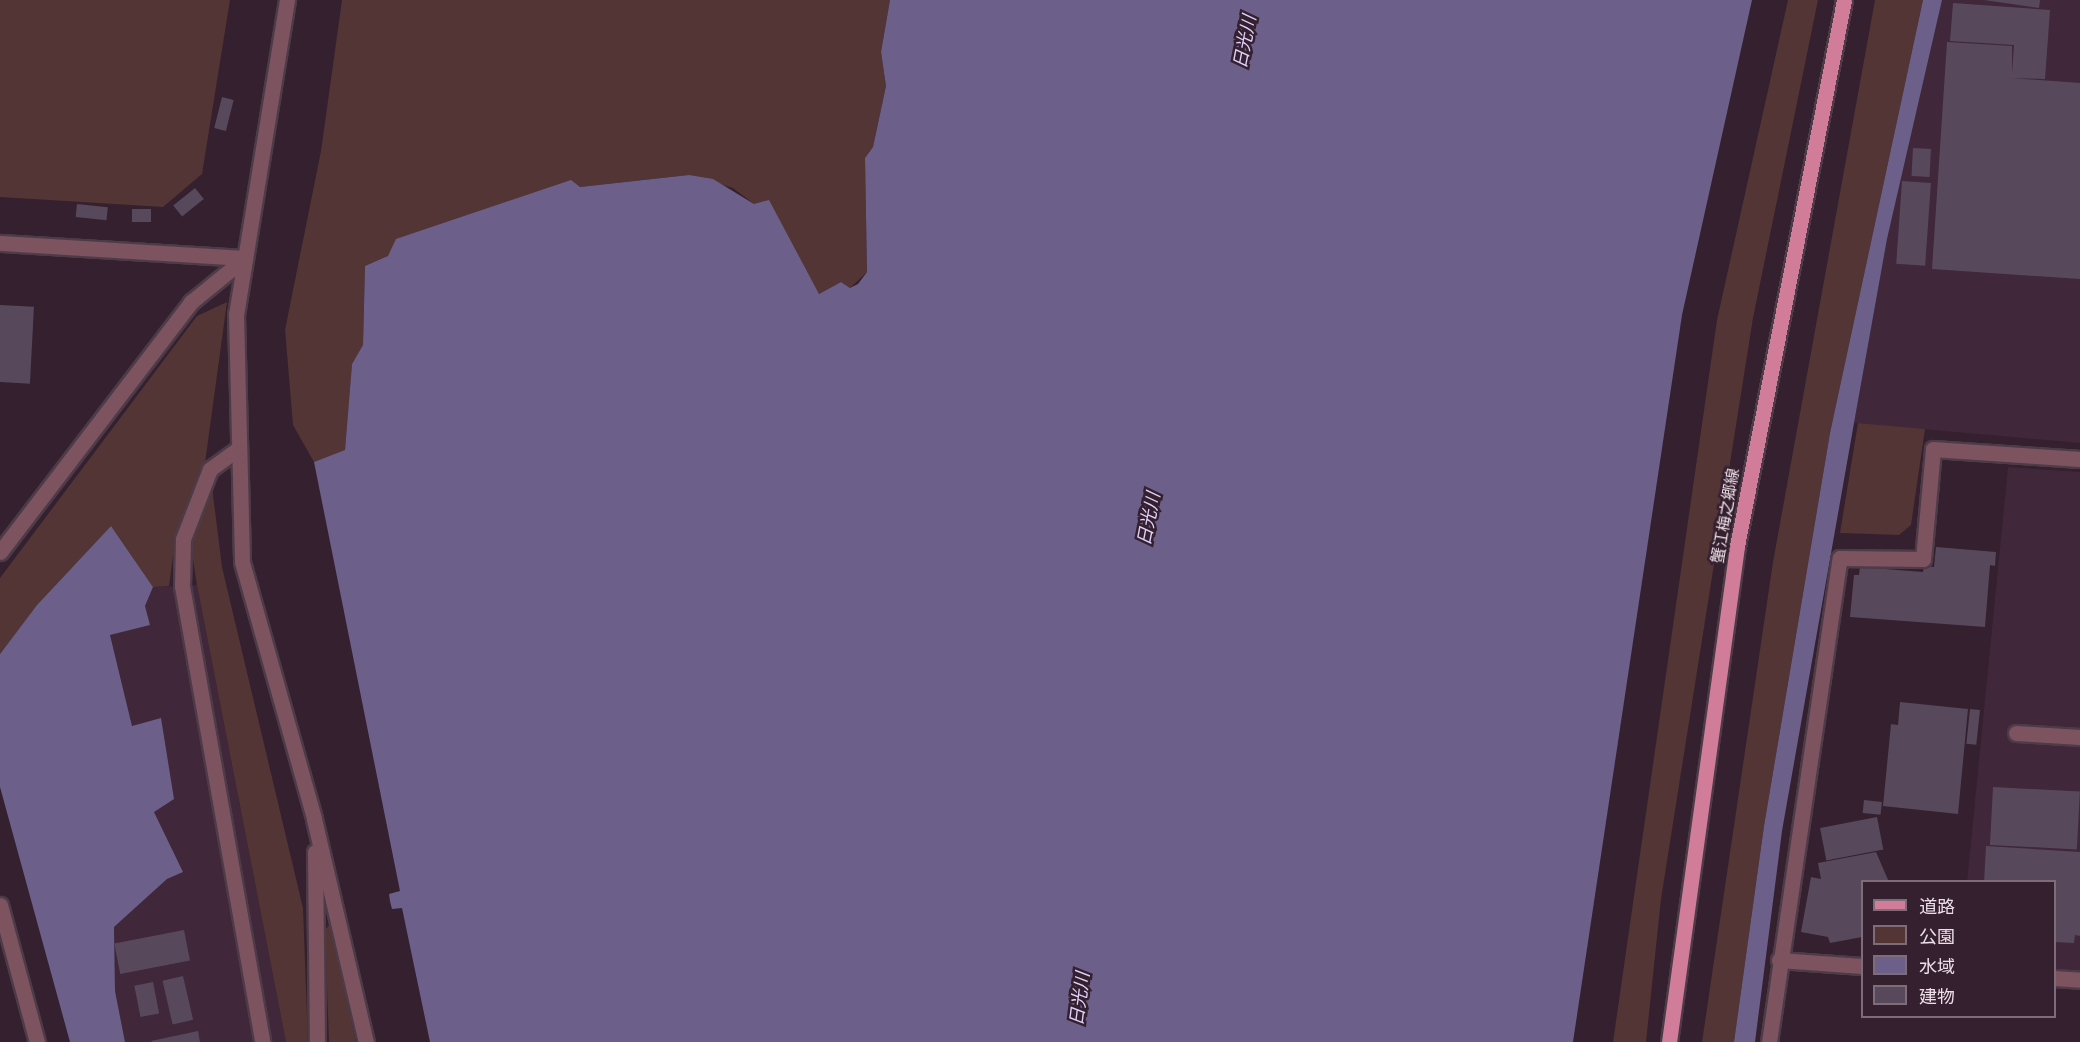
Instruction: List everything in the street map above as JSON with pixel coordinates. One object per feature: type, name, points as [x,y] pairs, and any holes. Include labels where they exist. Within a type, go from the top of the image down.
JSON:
[{"type":"main road","name":"蟹江梅之郷線","points":[[1669,1042],[1737,546],[1844,0]]},
{"type":"street","points":[[287,0],[236,314],[236,451],[243,562],[314,819],[366,1042]]},
{"type":"street","points":[[0,243],[245,258]]},
{"type":"street","points":[[0,552],[191,302],[245,258]]},
{"type":"street","points":[[1769,1042],[1779,960],[1840,558],[1923,559],[1933,449],[2080,459]]},
{"type":"street","points":[[236,451],[210,469],[183,539],[182,586],[262,1042]]},
{"type":"street","points":[[2016,733],[2080,737]]},
{"type":"street","points":[[314,819],[317,1042]]},
{"type":"street","points":[[0,905],[37,1042]]},
{"type":"street","points":[[1779,960],[1861,966]]},
{"type":"street","points":[[2056,978],[2080,980]]},
{"type":"shaded area","points":[[1942,0],[2080,0],[2080,443],[1854,423],[1887,239]]},
{"type":"shaded area","points":[[2008,467],[2080,472],[2080,972],[2056,970],[2056,880],[1967,880]]},
{"type":"shaded area","points":[[197,585],[286,1042],[125,1042],[115,991],[114,927],[167,879],[183,872],[154,812],[161,718],[132,726],[110,635],[150,625],[145,606],[153,587]]},
{"type":"green space","points":[[0,0],[230,0],[202,174],[163,207],[0,197]]},
{"type":"green space","points":[[342,0],[890,0],[881,52],[886,86],[873,147],[865,158],[867,272],[850,288],[841,282],[819,294],[754,204],[733,188],[689,175],[580,187],[365,266],[363,345],[352,364],[345,451],[314,462],[293,425],[285,330],[321,151]]},
{"type":"green space","points":[[1788,0],[1818,0],[1753,318],[1661,899],[1646,1042],[1613,1042],[1717,320]]},
{"type":"green space","points":[[1875,0],[1923,0],[1830,433],[1764,826],[1734,1042],[1702,1042],[1773,562]]},
{"type":"green space","points":[[227,302],[205,463],[175,541],[169,586],[153,587],[111,526],[37,605],[0,654],[0,578],[197,316]]},
{"type":"green space","points":[[1858,423],[1925,429],[1911,525],[1899,535],[1840,533]]},
{"type":"green space","points":[[212,487],[222,567],[303,908],[308,1042],[286,1042],[197,585],[191,547]]},
{"type":"green space","points":[[330,924],[356,1042],[329,1042],[325,930]]},
{"type":"water","name":"日光川","points":[[890,0],[1752,0],[1682,315],[1573,1042],[430,1042],[402,908],[392,909],[390,901],[389,894],[400,891],[314,462],[345,450],[352,364],[363,345],[365,266],[388,256],[396,239],[571,180],[580,187],[689,175],[713,179],[754,204],[769,200],[819,294],[841,282],[850,288],[858,284],[867,272],[865,158],[873,147],[886,86],[881,52]]},
{"type":"water","points":[[1923,0],[1942,0],[1887,239],[1782,831],[1755,1042],[1734,1042],[1764,826],[1830,433]]},
{"type":"water","points":[[111,526],[153,587],[145,606],[150,625],[110,635],[132,726],[161,718],[174,799],[154,812],[183,872],[167,879],[114,927],[115,991],[125,1042],[70,1042],[0,787],[0,654],[37,605]]},
{"type":"building","points":[[1984,0],[2040,0],[2039,8]]},
{"type":"building","points":[[1953,3],[2050,10],[2045,79],[2011,78],[2080,83],[2080,279],[1932,269],[1947,42],[2012,46],[2012,74],[2014,45],[1950,41]]},
{"type":"building","points":[[222,97],[234,100],[226,131],[214,128]]},
{"type":"building","points":[[1913,148],[1931,149],[1930,177],[1912,176]]},
{"type":"building","points":[[1902,181],[1931,183],[1925,266],[1896,264]]},
{"type":"building","points":[[195,188],[204,199],[182,217],[173,206]]},
{"type":"building","points":[[77,204],[108,207],[106,220],[76,217]]},
{"type":"building","points":[[132,209],[151,209],[151,222],[132,222]]},
{"type":"building","points":[[0,305],[34,307],[30,384],[0,382]]},
{"type":"building","points":[[1936,547],[1996,552],[1995,566],[1990,565],[1985,627],[1850,617],[1854,575],[1859,575],[1860,567],[1923,572],[1924,566],[1934,567]]},
{"type":"building","points":[[1900,702],[1968,709],[1958,814],[1883,806],[1891,724],[1898,725]]},
{"type":"building","points":[[1970,709],[1980,710],[1976,745],[1966,744]]},
{"type":"building","points":[[1993,787],[2080,792],[2077,849],[1990,845]]},
{"type":"building","points":[[1864,800],[1882,802],[1881,815],[1863,813]]},
{"type":"building","points":[[1877,817],[1883,849],[1826,860],[1820,828]]},
{"type":"building","points":[[1986,846],[2080,852],[2080,936],[2075,935],[2074,943],[2056,942],[2056,880],[1984,880]]},
{"type":"building","points":[[1876,852],[1888,880],[1861,880],[1861,937],[1830,943],[1828,937],[1801,932],[1811,877],[1821,879],[1818,863]]},
{"type":"building","points":[[184,930],[190,960],[120,974],[114,944]]},
{"type":"building","points":[[183,976],[193,1020],[173,1025],[163,981]]},
{"type":"building","points":[[153,982],[159,1013],[140,1017],[134,986]]},
{"type":"building","points":[[198,1031],[200,1042],[151,1041]]}]
